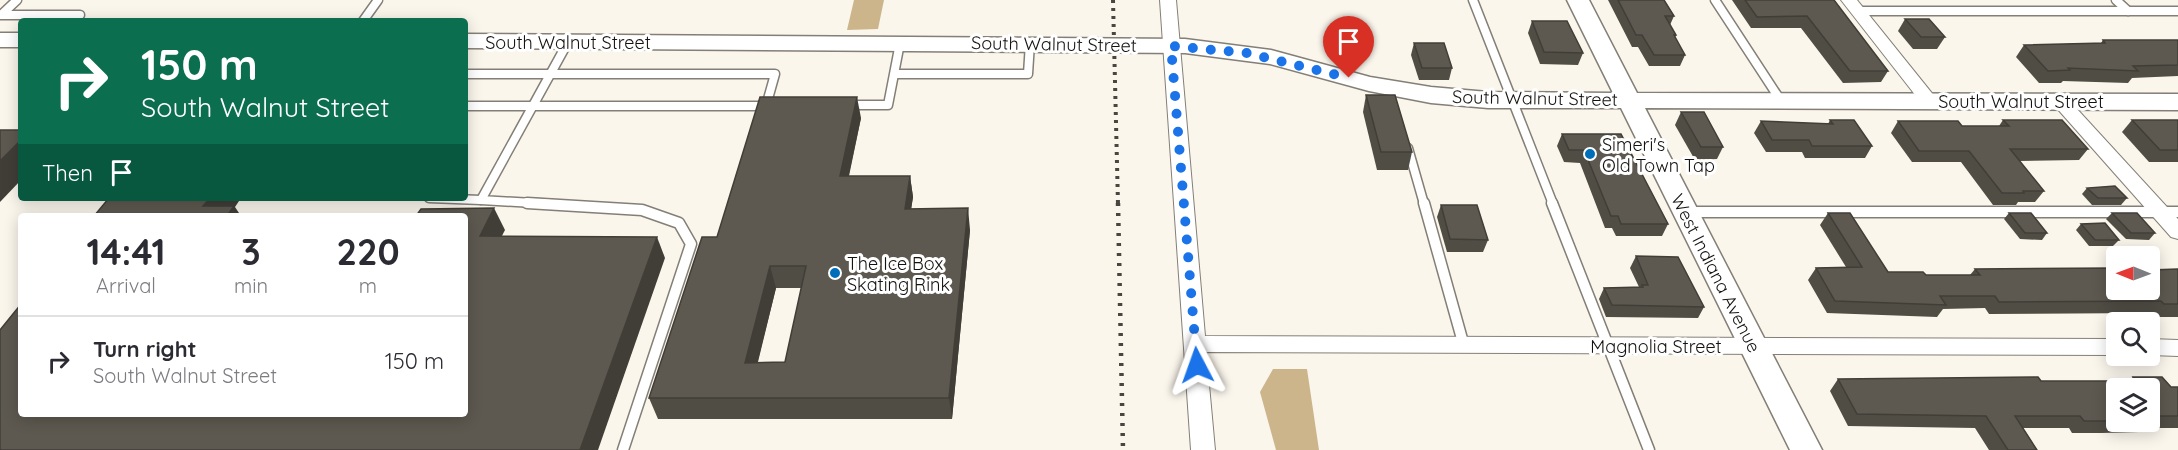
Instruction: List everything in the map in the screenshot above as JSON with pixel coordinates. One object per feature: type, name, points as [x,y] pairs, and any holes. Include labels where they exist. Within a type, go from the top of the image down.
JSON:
[{"type":"street","points":[[1168,0],[1203,450]]},
{"type":"street","name":"West Indiana Avenue","points":[[1578,0],[1806,450]]},
{"type":"street","points":[[1854,5],[1929,101]]},
{"type":"street","points":[[0,40],[18,40]]},
{"type":"street","name":"South Walnut Street","points":[[468,41],[1030,43],[1206,47],[1271,57],[1392,94],[1512,100],[2178,102]]},
{"type":"street","points":[[2060,101],[2169,212],[2178,232]]},
{"type":"street","name":"Magnolia Street","points":[[1195,344],[2106,347]]},
{"type":"street","points":[[2160,347],[2178,348]]},
{"type":"lane","points":[[17,0],[1,15],[80,15],[77,18]]},
{"type":"lane","points":[[365,18],[378,0]]},
{"type":"lane","points":[[1473,0],[1649,450]]},
{"type":"lane","points":[[1715,0],[1781,101]]},
{"type":"lane","points":[[2116,0],[2128,10]]},
{"type":"lane","points":[[1854,5],[2178,10]]},
{"type":"lane","points":[[481,200],[568,42]]},
{"type":"lane","points":[[832,105],[888,105],[900,43]]},
{"type":"lane","points":[[895,74],[1028,74],[1030,43]]},
{"type":"lane","points":[[468,74],[775,74],[766,106]]},
{"type":"lane","points":[[468,106],[777,106]]},
{"type":"lane","points":[[1403,133],[1464,346]]},
{"type":"lane","points":[[468,200],[642,210],[679,223],[691,244],[624,450]]},
{"type":"lane","points":[[1686,212],[2169,212]]},
{"type":"shaded area","points":[[854,0],[884,0],[878,29],[847,30]]},
{"type":"shaded area","points":[[1273,369],[1307,369],[1319,450],[1276,450],[1260,392]]},
{"type":"building","points":[[1618,0],[1664,0],[1674,16],[1665,16],[1685,55],[1654,55],[1642,35],[1636,35]]},
{"type":"building","points":[[1745,0],[1834,0],[1888,71],[1850,71],[1807,16],[1757,17]]},
{"type":"building","points":[[1905,19],[1929,19],[1945,37],[1921,37]]},
{"type":"building","points":[[1532,21],[1567,21],[1583,53],[1544,52]]},
{"type":"building","points":[[2103,40],[2178,40],[2178,65],[2133,66],[2138,71],[2068,68],[2070,70],[2048,71],[2024,45],[2105,43]]},
{"type":"building","points":[[1414,43],[1444,43],[1452,68],[1422,68]]},
{"type":"building","points":[[1366,95],[1395,95],[1412,152],[1381,152]]},
{"type":"building","name":"The Ice Box Skating Rink","points":[[760,97],[857,97],[840,176],[910,176],[905,209],[968,208],[949,398],[649,398],[702,237],[717,237]],"holes":[[[770,266],[806,266],[785,362],[745,363]]]},
{"type":"building","points":[[1681,112],[1704,112],[1723,147],[1701,147]]},
{"type":"building","points":[[1830,120],[1854,120],[1872,146],[1812,146],[1809,140],[1772,140],[1761,121],[1833,124]]},
{"type":"building","points":[[2003,120],[2062,120],[2088,149],[2010,149],[2044,191],[2002,193],[1969,151],[1919,151],[1898,121],[1958,121],[1962,126],[2009,126]]},
{"type":"building","points":[[2132,120],[2178,120],[2178,150],[2160,150]]},
{"type":"building","points":[[0,130],[18,130],[18,143],[0,161]]},
{"type":"building","points":[[1562,134],[1621,134],[1668,224],[1621,224],[1618,216],[1611,216],[1584,150],[1569,150]]},
{"type":"building","points":[[2115,186],[2127,198],[2098,198],[2087,188]]},
{"type":"building","points":[[106,201],[207,201],[203,206],[234,206],[229,213],[96,213]]},
{"type":"building","points":[[1441,205],[1477,205],[1488,240],[1450,239]]},
{"type":"building","points":[[494,208],[480,236],[657,237],[580,450],[0,450],[0,330],[18,308],[18,417],[468,417],[468,213],[418,213],[421,209]]},
{"type":"building","points":[[1828,213],[1850,213],[1888,272],[1980,275],[1975,269],[2106,268],[2106,300],[2160,300],[2160,270],[2178,269],[2178,304],[2164,304],[2161,301],[1999,302],[1995,296],[1940,296],[1946,305],[1835,301],[1816,268],[1862,267]]},
{"type":"building","points":[[2009,213],[2031,213],[2047,233],[2025,233]]},
{"type":"building","points":[[2112,213],[2137,213],[2155,233],[2131,233]]},
{"type":"building","points":[[2105,223],[2119,240],[2095,240],[2081,224]]},
{"type":"building","points":[[1636,256],[1678,257],[1704,307],[1612,305],[1604,288],[1648,285]]},
{"type":"building","points":[[2038,377],[2041,381],[2106,381],[2106,421],[2084,421],[2080,416],[2015,416],[2037,450],[2008,450],[1986,416],[1857,414],[1838,379]]},
{"type":"building","points":[[2133,377],[2162,377],[2171,387],[2178,387],[2178,416],[2160,416],[2160,378]]},
{"type":"railway","points":[[1113,0],[1118,204]]},
{"type":"railway","points":[[1118,203],[1123,450]]},
{"type":"place","name":"Simeri's Old Town Tap","points":[[1590,154]]},
{"type":"place","name":"The Ice Box Skating Rink","points":[[835,273]]},
{"type":"route","points":[[1197,365],[1171,46],[1206,47],[1271,57],[1349,78]]}]
